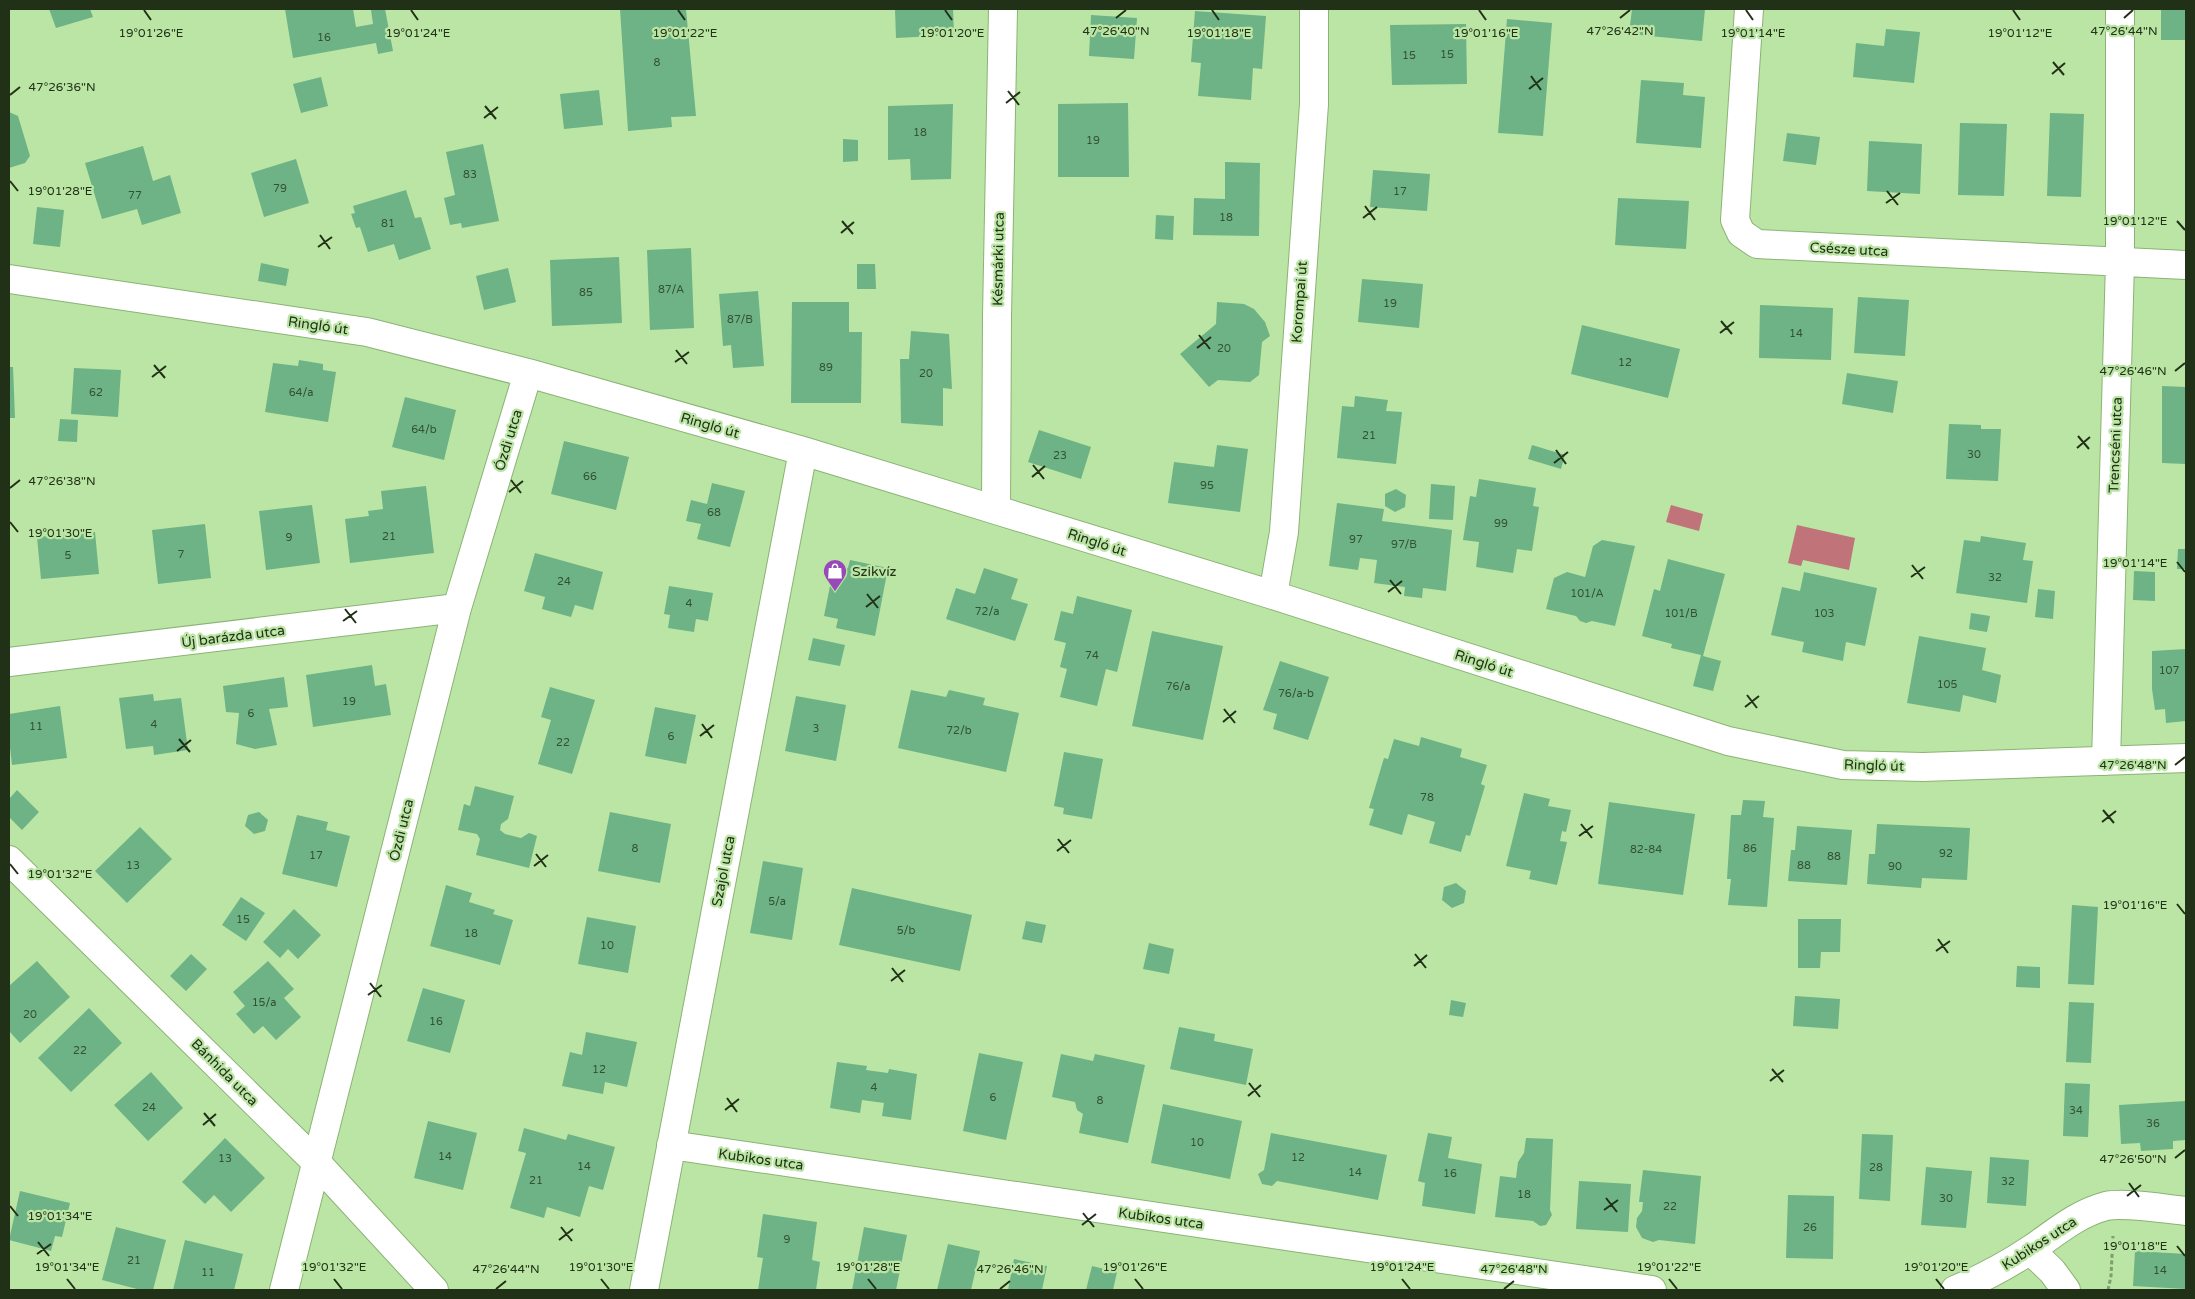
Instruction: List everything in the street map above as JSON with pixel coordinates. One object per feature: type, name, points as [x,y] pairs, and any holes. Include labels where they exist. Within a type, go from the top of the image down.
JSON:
[{"type":"street","name":"Késmárki utca","points":[[996,510],[996,316],[1003,9]]},
{"type":"street","name":"Korompai út","points":[[1273,595],[1284,532],[1314,104],[1314,9]]},
{"type":"street","name":"Csésze utca","points":[[1749,9],[1735,220],[1741,233],[1757,244],[2186,264]]},
{"type":"street","name":"Trencséni utca","points":[[2106,761],[2120,262],[2120,9]]},
{"type":"street","name":"Ringló út","points":[[9,279],[367,332],[528,373],[996,510],[1273,595],[1728,741],[1843,765],[1923,767],[2186,758]]},
{"type":"street","name":"Ózdi utca","points":[[284,1290],[457,608],[528,373]]},
{"type":"street","name":"Szajol utca","points":[[644,1290],[803,452]]},
{"type":"street","name":"Új barázda utca","points":[[9,662],[457,608]]},
{"type":"street","name":"Bánhida utca","points":[[9,860],[316,1163],[434,1290]]},
{"type":"street","name":"Kubikos utca","points":[[671,1145],[1652,1290]]},
{"type":"street","name":"Kubikos utca","points":[[1955,1290],[1984,1278],[2030,1250],[2068,1223],[2089,1212],[2114,1206],[2186,1211]]},
{"type":"street","points":[[2030,1250],[2052,1271],[2066,1290]]},
{"type":"path","points":[[2108,1290],[2111,1276],[2114,1206]]},
{"type":"shaded area","points":[[1671,505],[1703,514],[1699,531],[1666,522]]},
{"type":"shaded area","points":[[1797,525],[1855,538],[1849,570],[1803,560],[1801,566],[1788,563]]},
{"type":"building","points":[[49,9],[90,9],[93,17],[56,28]]},
{"type":"building","points":[[285,9],[353,9],[356,27],[373,24],[371,10],[385,9],[393,51],[378,54],[376,43],[293,58]]},
{"type":"building","points":[[620,9],[686,9],[696,116],[671,117],[672,127],[628,131]]},
{"type":"building","points":[[895,9],[953,9],[954,35],[896,38]]},
{"type":"building","points":[[1632,9],[1705,9],[1702,41],[1629,34]]},
{"type":"building","points":[[2161,9],[2186,9],[2186,40],[2161,40]]},
{"type":"building","points":[[1195,11],[1266,16],[1262,69],[1253,68],[1251,100],[1198,96],[1201,63],[1191,62]]},
{"type":"building","points":[[1091,15],[1137,18],[1134,59],[1089,56]]},
{"type":"building","points":[[1507,19],[1552,23],[1543,136],[1498,133]]},
{"type":"building","points":[[1466,24],[1467,84],[1392,85],[1390,25]]},
{"type":"building","points":[[1886,29],[1920,32],[1914,83],[1853,77],[1856,43],[1884,46]]},
{"type":"building","points":[[321,77],[328,106],[301,113],[293,84]]},
{"type":"building","points":[[1641,80],[1684,83],[1683,95],[1705,97],[1701,148],[1636,143]]},
{"type":"building","points":[[599,90],[603,125],[564,129],[560,94]]},
{"type":"building","points":[[1128,103],[1129,177],[1058,177],[1058,104]]},
{"type":"building","points":[[953,104],[951,179],[911,180],[910,159],[888,160],[888,106]]},
{"type":"building","points":[[9,112],[18,116],[30,156],[25,163],[9,168]]},
{"type":"building","points":[[2050,113],[2084,114],[2081,197],[2047,196]]},
{"type":"building","points":[[1960,123],[2007,124],[2004,196],[1958,195]]},
{"type":"building","points":[[1787,133],[1820,137],[1816,165],[1783,161]]},
{"type":"building","points":[[843,139],[858,140],[858,161],[843,162]]},
{"type":"building","points":[[1869,141],[1922,144],[1920,194],[1867,191]]},
{"type":"building","points":[[483,144],[499,221],[462,228],[461,223],[450,225],[444,198],[455,195],[446,152]]},
{"type":"building","points":[[143,146],[153,181],[170,175],[181,213],[142,225],[137,209],[102,219],[85,163]]},
{"type":"building","points":[[296,159],[309,203],[264,217],[251,173]]},
{"type":"building","points":[[1225,162],[1260,163],[1259,236],[1193,235],[1194,198],[1225,199]]},
{"type":"building","points":[[1373,170],[1430,174],[1427,211],[1370,207]]},
{"type":"building","points":[[406,190],[415,218],[421,217],[431,249],[399,260],[394,244],[368,252],[360,227],[356,228],[351,214],[355,213],[353,206]]},
{"type":"building","points":[[1618,198],[1689,201],[1686,249],[1615,245]]},
{"type":"building","points":[[37,207],[64,210],[60,247],[33,244]]},
{"type":"building","points":[[1156,215],[1174,216],[1173,240],[1155,239]]},
{"type":"building","points":[[691,248],[694,328],[650,330],[647,250]]},
{"type":"building","points":[[619,257],[622,323],[552,326],[550,260]]},
{"type":"building","points":[[261,263],[289,269],[286,286],[258,281]]},
{"type":"building","points":[[857,264],[875,264],[876,289],[857,289]]},
{"type":"building","points":[[508,268],[516,302],[484,310],[476,276]]},
{"type":"building","points":[[1362,279],[1423,284],[1419,328],[1358,322]]},
{"type":"building","points":[[758,291],[764,366],[733,368],[731,345],[723,346],[719,294]]},
{"type":"building","points":[[1858,297],[1909,300],[1905,356],[1854,353]]},
{"type":"building","points":[[792,302],[849,302],[849,332],[862,332],[861,403],[791,403]]},
{"type":"building","points":[[1217,302],[1244,304],[1254,309],[1265,322],[1270,336],[1262,342],[1259,375],[1250,382],[1218,380],[1209,387],[1180,354],[1216,324]]},
{"type":"building","points":[[1760,305],[1833,308],[1831,360],[1759,358]]},
{"type":"building","points":[[1582,325],[1680,349],[1668,398],[1571,374]]},
{"type":"building","points":[[911,331],[949,334],[952,389],[943,388],[943,426],[901,423],[900,359],[909,359]]},
{"type":"building","points":[[299,360],[323,364],[323,370],[336,372],[328,422],[265,412],[273,363],[298,366]]},
{"type":"building","points":[[9,367],[13,367],[15,418],[9,418]]},
{"type":"building","points":[[74,368],[121,370],[118,417],[71,414]]},
{"type":"building","points":[[1847,373],[1898,381],[1893,413],[1842,404]]},
{"type":"building","points":[[2162,386],[2186,387],[2186,464],[2162,463]]},
{"type":"building","points":[[1355,396],[1388,400],[1386,411],[1402,412],[1396,464],[1337,458],[1342,406],[1354,407]]},
{"type":"building","points":[[405,397],[456,410],[444,460],[392,447]]},
{"type":"building","points":[[60,419],[78,420],[77,442],[58,441]]},
{"type":"building","points":[[1949,424],[1981,425],[1981,429],[2001,429],[1998,481],[1946,479]]},
{"type":"building","points":[[1039,430],[1091,447],[1081,479],[1028,462]]},
{"type":"building","points":[[564,441],[629,457],[616,510],[551,494]]},
{"type":"building","points":[[1217,445],[1248,449],[1240,512],[1168,503],[1174,462],[1214,467]]},
{"type":"building","points":[[1532,445],[1565,455],[1561,469],[1528,459]]},
{"type":"building","points":[[1479,479],[1536,488],[1533,506],[1539,507],[1532,551],[1517,549],[1513,573],[1476,567],[1479,542],[1463,540],[1470,496],[1476,497]]},
{"type":"building","points":[[712,483],[745,491],[730,547],[697,539],[701,524],[686,521],[691,500],[707,504]]},
{"type":"building","points":[[1431,484],[1455,486],[1453,520],[1429,519]]},
{"type":"building","points":[[426,486],[434,553],[350,563],[345,519],[369,516],[368,511],[383,509],[381,491]]},
{"type":"building","points":[[1396,489],[1406,495],[1405,507],[1395,512],[1385,506],[1385,494]]},
{"type":"building","points":[[1337,503],[1384,509],[1382,521],[1452,530],[1446,591],[1423,588],[1422,598],[1404,596],[1405,587],[1374,583],[1377,560],[1360,558],[1358,570],[1329,566]]},
{"type":"building","points":[[312,505],[320,563],[266,570],[259,511]]},
{"type":"building","points":[[205,524],[211,578],[158,584],[152,530]]},
{"type":"building","points":[[95,532],[99,574],[41,579],[37,537]]},
{"type":"building","points":[[1981,536],[2026,543],[2023,560],[2033,561],[2027,603],[1956,593],[1964,540],[1980,542]]},
{"type":"building","points":[[1602,540],[1635,546],[1615,626],[1592,621],[1586,623],[1580,621],[1576,616],[1546,609],[1554,578],[1567,572],[1585,577],[1593,546]]},
{"type":"building","points":[[2178,549],[2186,549],[2186,569],[2177,569]]},
{"type":"building","points":[[535,553],[603,572],[593,610],[575,605],[571,617],[542,609],[545,597],[524,591]]},
{"type":"building","points":[[1668,559],[1725,574],[1703,656],[1721,661],[1713,691],[1693,686],[1701,655],[1671,648],[1672,644],[1642,636],[1654,589],[1660,591]]},
{"type":"building","points":[[850,560],[888,568],[875,636],[836,628],[838,619],[824,616],[834,566],[848,568]]},
{"type":"building","points":[[984,568],[1018,579],[1011,599],[1028,604],[1015,641],[946,619],[956,588],[975,594]]},
{"type":"building","points":[[2134,571],[2155,572],[2155,601],[2133,600]]},
{"type":"building","points":[[1804,572],[1877,588],[1865,646],[1846,642],[1843,661],[1802,652],[1804,642],[1771,635],[1782,587],[1800,591]]},
{"type":"building","points":[[669,586],[713,593],[708,621],[696,619],[694,632],[668,628],[670,615],[664,614]]},
{"type":"building","points":[[2038,589],[2055,591],[2053,619],[2035,617]]},
{"type":"building","points":[[1077,596],[1132,610],[1117,672],[1106,669],[1097,706],[1060,697],[1067,669],[1060,667],[1066,643],[1054,640],[1061,611],[1073,614]]},
{"type":"building","points":[[1971,613],[1990,616],[1987,632],[1969,629]]},
{"type":"building","points":[[1152,631],[1223,646],[1203,740],[1132,726]]},
{"type":"building","points":[[1919,636],[1986,648],[1982,670],[2001,675],[1996,703],[1963,695],[1960,712],[1907,703]]},
{"type":"building","points":[[813,638],[845,645],[840,666],[808,660]]},
{"type":"building","points":[[2186,649],[2186,721],[2166,723],[2165,709],[2155,710],[2152,689],[2152,651]]},
{"type":"building","points":[[1280,661],[1329,677],[1308,740],[1273,729],[1277,714],[1263,710]]},
{"type":"building","points":[[372,665],[375,686],[386,684],[391,715],[313,727],[306,675]]},
{"type":"building","points":[[284,677],[288,707],[269,709],[277,745],[255,749],[236,744],[239,713],[226,712],[223,686]]},
{"type":"building","points":[[550,687],[595,700],[572,774],[538,764],[551,720],[541,717]]},
{"type":"building","points":[[911,690],[946,697],[949,690],[985,698],[983,705],[1019,713],[1006,772],[898,748]]},
{"type":"building","points":[[153,694],[154,701],[181,698],[188,750],[154,755],[153,746],[126,749],[119,698]]},
{"type":"building","points":[[796,696],[846,705],[836,761],[785,751]]},
{"type":"building","points":[[60,706],[67,758],[12,765],[9,714]]},
{"type":"building","points":[[655,707],[696,715],[686,764],[645,756]]},
{"type":"building","points":[[1421,737],[1462,749],[1460,757],[1487,765],[1481,784],[1485,786],[1470,836],[1466,835],[1461,852],[1429,843],[1435,822],[1408,814],[1402,835],[1369,825],[1374,809],[1369,808],[1384,758],[1388,759],[1394,739],[1419,746]]},
{"type":"building","points":[[1064,752],[1103,759],[1092,819],[1063,814],[1064,808],[1054,806]]},
{"type":"building","points":[[475,786],[514,796],[508,819],[501,824],[500,830],[505,834],[521,838],[529,833],[537,836],[529,868],[476,855],[480,839],[477,834],[458,830],[464,804],[470,806]]},
{"type":"building","points":[[17,790],[39,812],[22,830],[9,817],[9,799]]},
{"type":"building","points":[[1524,793],[1550,799],[1548,806],[1571,810],[1566,832],[1562,831],[1560,841],[1567,842],[1557,885],[1529,879],[1531,871],[1506,866]]},
{"type":"building","points":[[1743,800],[1765,801],[1763,817],[1774,818],[1767,907],[1728,905],[1731,879],[1727,879],[1731,815],[1741,815]]},
{"type":"building","points":[[1609,802],[1695,814],[1683,895],[1598,884]]},
{"type":"building","points":[[259,812],[268,820],[265,831],[254,834],[245,826],[248,815]]},
{"type":"building","points":[[610,812],[671,824],[660,883],[598,871]]},
{"type":"building","points":[[297,815],[328,822],[326,830],[350,836],[337,887],[282,874]]},
{"type":"building","points":[[1877,824],[1970,828],[1967,880],[1922,878],[1921,888],[1867,884],[1869,854],[1875,854]]},
{"type":"building","points":[[1797,826],[1852,830],[1847,885],[1788,881],[1791,850],[1795,850]]},
{"type":"building","points":[[140,827],[172,859],[127,903],[95,871]]},
{"type":"building","points":[[763,861],[803,868],[792,940],[750,933]]},
{"type":"building","points":[[1456,883],[1466,891],[1464,903],[1452,908],[1442,900],[1444,887]]},
{"type":"building","points":[[446,885],[472,893],[469,902],[495,910],[493,914],[513,920],[500,965],[430,946]]},
{"type":"building","points":[[852,888],[972,915],[960,971],[839,945]]},
{"type":"building","points":[[241,897],[265,913],[246,941],[222,925]]},
{"type":"building","points":[[2072,905],[2098,907],[2094,985],[2068,984]]},
{"type":"building","points":[[294,909],[321,935],[298,959],[288,949],[280,958],[263,942]]},
{"type":"building","points":[[587,917],[636,926],[628,973],[578,964]]},
{"type":"building","points":[[1798,919],[1841,919],[1840,952],[1821,952],[1820,968],[1798,968]]},
{"type":"building","points":[[1026,921],[1046,925],[1042,943],[1022,939]]},
{"type":"building","points":[[1149,943],[1174,949],[1169,974],[1143,969]]},
{"type":"building","points":[[191,954],[207,969],[186,991],[170,976]]},
{"type":"building","points":[[37,961],[70,997],[20,1043],[9,1031],[9,986]]},
{"type":"building","points":[[268,961],[294,989],[284,998],[301,1017],[276,1040],[263,1026],[254,1034],[236,1014],[245,1006],[233,992]]},
{"type":"building","points":[[2017,966],[2040,967],[2040,988],[2016,987]]},
{"type":"building","points":[[423,988],[465,1000],[450,1053],[407,1041]]},
{"type":"building","points":[[1795,996],[1840,999],[1838,1029],[1793,1026]]},
{"type":"building","points":[[1451,1000],[1466,1003],[1463,1017],[1449,1015]]},
{"type":"building","points":[[2069,1002],[2094,1003],[2091,1063],[2066,1062]]},
{"type":"building","points":[[89,1008],[122,1043],[71,1092],[38,1058]]},
{"type":"building","points":[[1179,1027],[1215,1034],[1214,1041],[1253,1049],[1246,1085],[1170,1069]]},
{"type":"building","points":[[586,1032],[637,1042],[627,1087],[605,1082],[603,1094],[562,1086],[570,1052],[582,1055]]},
{"type":"building","points":[[979,1053],[1023,1062],[1006,1140],[963,1131]]},
{"type":"building","points":[[1061,1054],[1093,1061],[1095,1054],[1145,1065],[1128,1143],[1079,1133],[1083,1114],[1077,1110],[1075,1102],[1052,1097]]},
{"type":"building","points":[[837,1062],[867,1066],[866,1070],[888,1073],[889,1069],[917,1074],[911,1120],[882,1116],[884,1103],[862,1100],[860,1113],[830,1108]]},
{"type":"building","points":[[151,1072],[183,1108],[148,1141],[114,1105]]},
{"type":"building","points":[[2065,1083],[2090,1084],[2088,1137],[2063,1136]]},
{"type":"building","points":[[2186,1101],[2186,1140],[2173,1141],[2173,1149],[2141,1151],[2140,1143],[2121,1144],[2119,1105]]},
{"type":"building","points":[[1163,1104],[1242,1121],[1230,1179],[1151,1163]]},
{"type":"building","points":[[428,1121],[477,1133],[463,1190],[414,1178]]},
{"type":"building","points":[[524,1128],[566,1140],[568,1134],[615,1147],[603,1190],[589,1186],[580,1217],[547,1207],[544,1218],[510,1208],[526,1153],[518,1151]]},
{"type":"building","points":[[1271,1133],[1387,1155],[1378,1200],[1277,1181],[1272,1186],[1262,1184],[1258,1174],[1264,1170]]},
{"type":"building","points":[[1428,1133],[1452,1137],[1448,1158],[1482,1164],[1475,1214],[1422,1206],[1425,1183],[1418,1181]]},
{"type":"building","points":[[1862,1134],[1893,1135],[1890,1201],[1859,1199]]},
{"type":"building","points":[[225,1138],[265,1178],[231,1212],[214,1195],[205,1204],[182,1182]]},
{"type":"building","points":[[1526,1138],[1553,1139],[1550,1210],[1552,1215],[1546,1225],[1540,1226],[1533,1221],[1495,1217],[1500,1176],[1516,1178],[1518,1162],[1524,1153]]},
{"type":"building","points":[[1990,1157],[2029,1160],[2026,1206],[1987,1203]]},
{"type":"building","points":[[1926,1167],[1972,1171],[1966,1228],[1921,1225]]},
{"type":"building","points":[[1643,1170],[1701,1176],[1695,1244],[1659,1240],[1653,1242],[1642,1238],[1636,1227],[1637,1218],[1642,1211],[1643,1202],[1639,1202]]},
{"type":"building","points":[[1579,1181],[1631,1184],[1628,1232],[1576,1229]]},
{"type":"building","points":[[20,1191],[70,1203],[62,1237],[55,1236],[51,1251],[9,1240]]},
{"type":"building","points":[[1788,1195],[1834,1196],[1833,1259],[1786,1258]]},
{"type":"building","points":[[763,1214],[817,1222],[812,1260],[820,1262],[816,1290],[758,1290],[763,1258],[757,1257]]},
{"type":"building","points":[[116,1227],[166,1240],[153,1290],[141,1290],[102,1280]]},
{"type":"building","points":[[864,1227],[907,1235],[896,1290],[852,1290]]},
{"type":"building","points":[[185,1240],[243,1254],[234,1290],[173,1290]]},
{"type":"building","points":[[948,1244],[980,1251],[971,1290],[937,1290]]},
{"type":"building","points":[[2135,1251],[2186,1254],[2186,1289],[2133,1286]]},
{"type":"building","points":[[1014,1259],[1047,1266],[1042,1290],[1008,1290]]},
{"type":"building","points":[[1092,1266],[1117,1272],[1113,1290],[1086,1290]]},
{"type":"place","name":"Szikvíz","points":[[835,592]]}]
